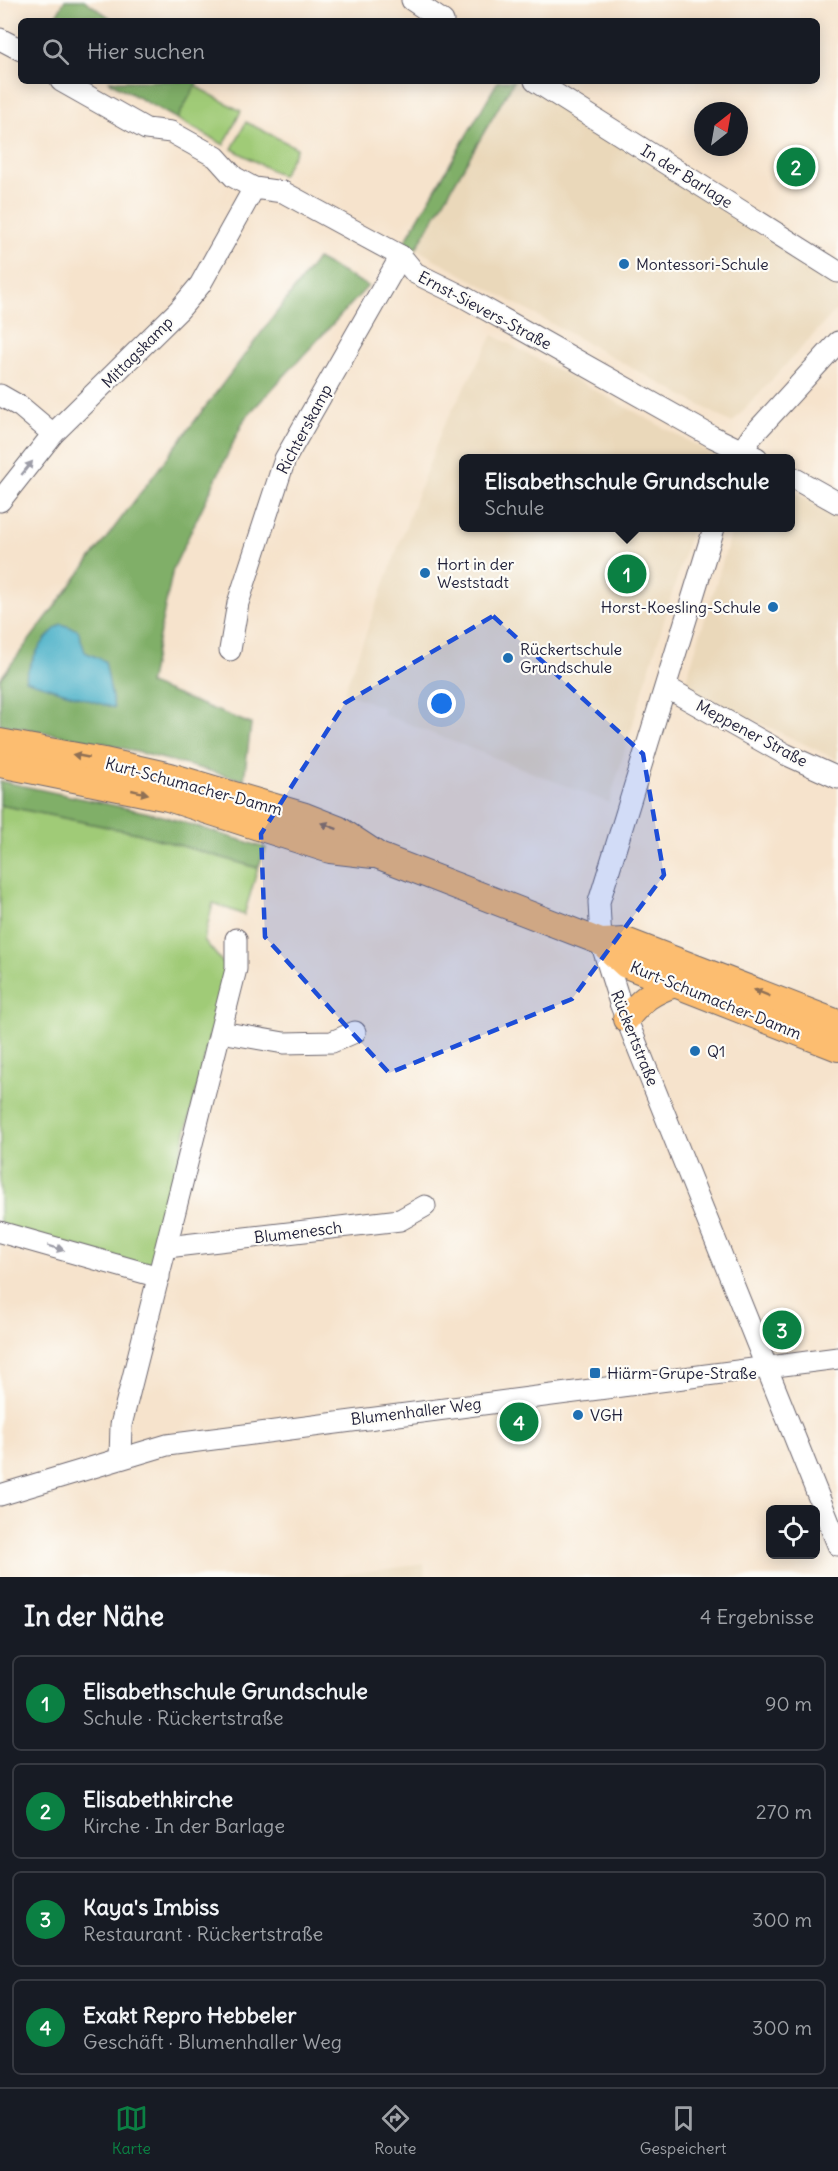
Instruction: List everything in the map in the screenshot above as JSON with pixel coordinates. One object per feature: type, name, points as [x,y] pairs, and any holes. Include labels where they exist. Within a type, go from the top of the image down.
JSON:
[{"type":"main road","name":"Kurt-Schumacher-Damm","points":[[0,742],[104,761],[242,796],[338,829],[379,856],[601,942],[626,965],[838,1048]]},
{"type":"main road","name":"Kurt-Schumacher-Damm","points":[[0,764],[168,798],[330,850],[379,856]]},
{"type":"main road","name":"Kurt-Schumacher-Damm","points":[[601,942],[626,941],[838,1023]]},
{"type":"main road","points":[[626,1019],[642,998],[657,989],[675,984]]},
{"type":"street","points":[[412,0],[439,18]]},
{"type":"street","points":[[0,39],[18,48]]},
{"type":"street","name":"Ernst-Sievers-Straße","points":[[66,84],[146,129],[171,132],[216,157],[234,177],[254,188],[283,192],[400,256],[415,273],[741,454]]},
{"type":"street","name":"In der Barlage","points":[[540,84],[838,272]]},
{"type":"street","name":"Mittagskamp","points":[[0,501],[53,434],[179,310],[200,285],[254,188]]},
{"type":"street","name":"Richterskamp","points":[[230,650],[238,603],[285,459],[400,256]]},
{"type":"street","points":[[747,454],[838,342]]},
{"type":"street","points":[[0,395],[21,407],[53,434]]},
{"type":"street","points":[[795,479],[838,503]]},
{"type":"street","name":"Rückertstraße","points":[[713,532],[599,902],[601,942],[626,1019],[768,1366]]},
{"type":"street","name":"Meppener Straße","points":[[666,687],[785,754],[838,778]]},
{"type":"street","points":[[120,1458],[121,1425],[236,969],[236,939]]},
{"type":"street","points":[[221,1032],[284,1043],[332,1042],[355,1032]]},
{"type":"street","name":"Blumenesch","points":[[167,1247],[400,1220],[425,1206]]},
{"type":"street","points":[[0,1232],[159,1277]]},
{"type":"street","name":"Blumenhaller Weg","points":[[0,1495],[167,1445],[838,1358]]},
{"type":"street","points":[[768,1366],[838,1545]]},
{"type":"highlighted area","points":[[493,616],[643,754],[664,875],[572,999],[389,1073],[265,937],[261,834],[345,703]]},
{"type":"shaded area","name":"Montessori-Schule","points":[[512,84],[526,84],[827,278],[838,288],[838,308],[732,423],[416,249]]},
{"type":"shaded area","points":[[493,335],[712,454],[459,454],[459,532],[691,532],[609,803],[383,714],[384,708],[344,692],[442,429]]},
{"type":"shaded area","name":"Horst-Koesling-Schule","points":[[795,493],[838,517],[838,760],[684,687],[732,532],[795,532]]},
{"type":"shaded area","points":[[424,1564],[426,1577],[325,1577]]},
{"type":"green space","points":[[65,0],[84,0],[111,18],[55,18]]},
{"type":"green space","points":[[113,84],[196,84],[177,119]]},
{"type":"green space","points":[[496,84],[512,84],[416,249],[404,243]]},
{"type":"green space","points":[[195,86],[241,111],[224,145],[177,119]]},
{"type":"green space","points":[[246,122],[297,148],[282,176],[232,149]]},
{"type":"green space","points":[[317,259],[368,286],[245,418],[173,569],[149,684],[251,724],[244,780],[107,744],[0,724],[0,679]]},
{"type":"green space","points":[[0,781],[163,816],[266,848],[258,868],[137,833],[0,805]]},
{"type":"green space","points":[[0,805],[137,833],[258,868],[244,915],[213,903],[204,940],[227,968],[152,1268],[0,1225]]},
{"type":"water","points":[[61,624],[78,630],[85,652],[105,661],[114,708],[25,680],[38,649]]},
{"type":"place","name":"Elisabethkirche","points":[[796,167]]},
{"type":"place","name":"Montessori-Schule","points":[[624,264]]},
{"type":"place","name":"Hort in der Weststadt","points":[[425,573]]},
{"type":"place","name":"Elisabethschule Grundschule","points":[[627,574]]},
{"type":"place","name":"Horst-Koesling-Schule","points":[[773,607]]},
{"type":"place","name":"Rückertschule Grundschule","points":[[508,658]]},
{"type":"place","name":"Q1","points":[[695,1051]]},
{"type":"place","name":"Kaya's Imbiss","points":[[782,1330]]},
{"type":"place","name":"Hiärm-Grupe-Straße","points":[[595,1373]]},
{"type":"place","name":"VGH","points":[[578,1415]]},
{"type":"place","name":"Exakt Repro Hebbeler","points":[[519,1422]]}]
